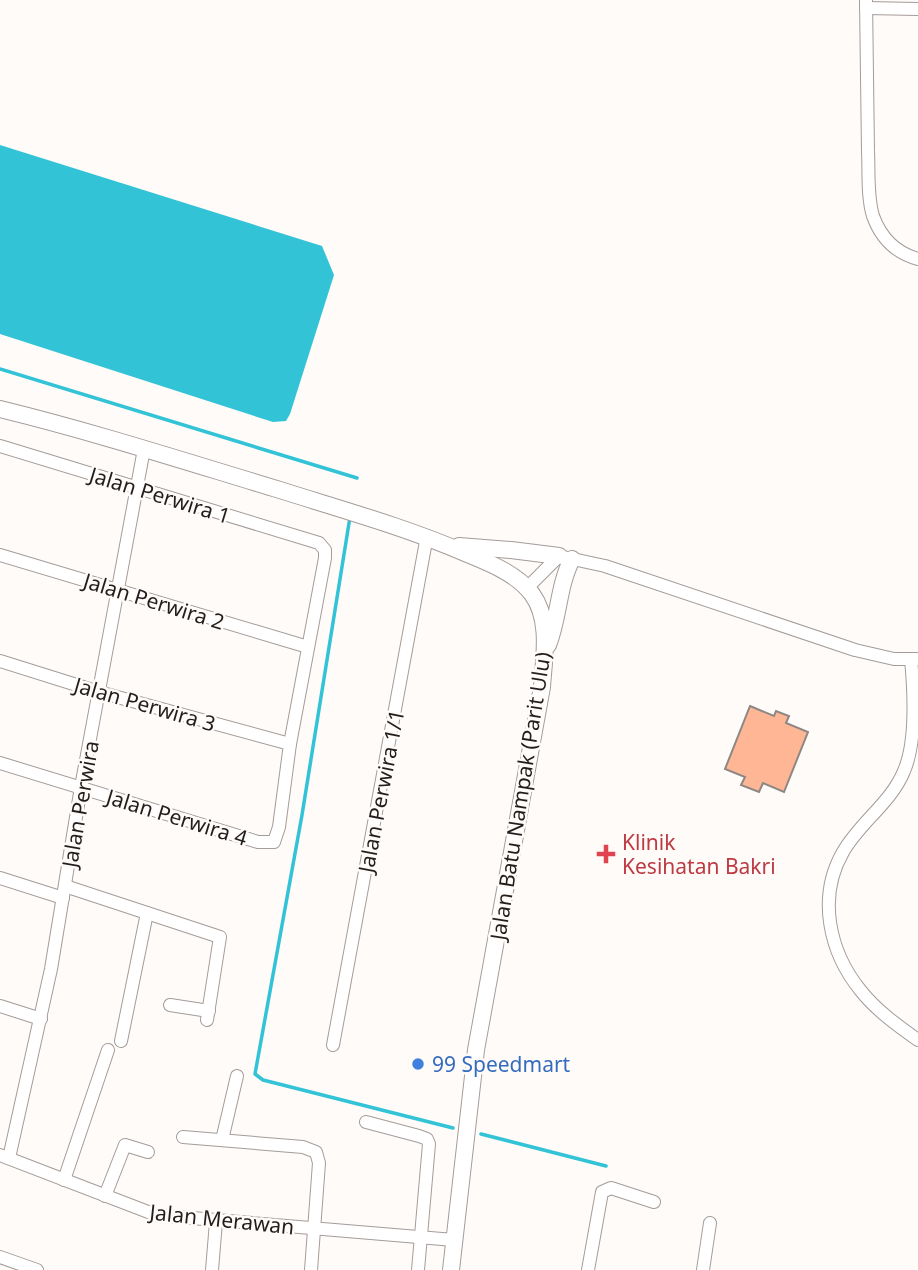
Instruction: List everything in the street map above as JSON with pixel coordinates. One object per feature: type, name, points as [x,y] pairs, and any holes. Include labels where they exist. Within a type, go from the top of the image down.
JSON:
[{"type":"street","points":[[918,9],[866,4],[871,205],[876,223],[888,241],[901,253],[918,259]]},
{"type":"street","points":[[0,410],[144,449],[427,536],[508,573],[527,588],[565,558]]},
{"type":"street","name":"Jalan Perwira 1","points":[[0,446],[319,543],[325,558],[307,646]]},
{"type":"street","name":"Jalan Perwira","points":[[5,1157],[41,1019],[144,449]]},
{"type":"street","name":"Jalan Perwira 1/1","points":[[333,1045],[427,536]]},
{"type":"street","points":[[450,546],[481,547],[605,566],[842,646],[894,659],[915,659],[911,738],[905,769],[885,802],[842,853],[829,892],[829,912],[831,936],[848,974],[874,1005],[918,1040]]},
{"type":"street","name":"Jalan Perwira 2","points":[[0,555],[307,646]]},
{"type":"street","points":[[544,654],[554,631],[565,574],[565,558]]},
{"type":"street","name":"Jalan Batu Nampak (Parit Ulu)","points":[[451,1270],[476,1050],[538,711],[545,642],[540,609],[527,588]]},
{"type":"street","points":[[290,744],[307,646]]},
{"type":"street","name":"Jalan Perwira 3","points":[[0,661],[99,692],[290,744]]},
{"type":"street","name":"Jalan Perwira 4","points":[[0,763],[258,842],[274,842],[279,827],[290,744]]},
{"type":"street","points":[[0,878],[147,913],[220,937],[208,1015],[170,1005]]},
{"type":"street","points":[[121,1041],[147,913]]},
{"type":"street","points":[[0,1006],[41,1019]]},
{"type":"street","points":[[64,1180],[108,1050]]},
{"type":"street","points":[[222,1140],[237,1076]]},
{"type":"street","points":[[366,1122],[419,1136],[427,1139],[429,1144],[418,1270]]},
{"type":"street","points":[[183,1137],[303,1147],[316,1152],[319,1163],[311,1270]]},
{"type":"street","points":[[105,1196],[125,1145],[148,1152]]},
{"type":"street","name":"Jalan Merawan","points":[[5,1157],[156,1215],[454,1240]]},
{"type":"street","points":[[588,1270],[602,1192],[611,1188],[654,1202]]},
{"type":"street","points":[[212,1270],[216,1222]]},
{"type":"street","points":[[703,1270],[710,1223]]},
{"type":"street","points":[[0,1257],[37,1270]]},
{"type":"water","points":[[0,145],[322,246],[334,275],[286,421],[273,422],[0,334]]},
{"type":"building","points":[[750,706],[774,716],[776,711],[789,716],[786,723],[808,732],[784,792],[763,783],[759,792],[741,785],[745,777],[725,769]]},
{"type":"waterway","points":[[0,369],[357,478]]},
{"type":"waterway","points":[[350,517],[302,815],[255,1074],[263,1080],[453,1128]]},
{"type":"waterway","points":[[481,1134],[606,1166]]},
{"type":"place","name":"Klinik Kesihatan Bakri","points":[[606,854]]},
{"type":"place","name":"99 Speedmart","points":[[418,1064]]}]
